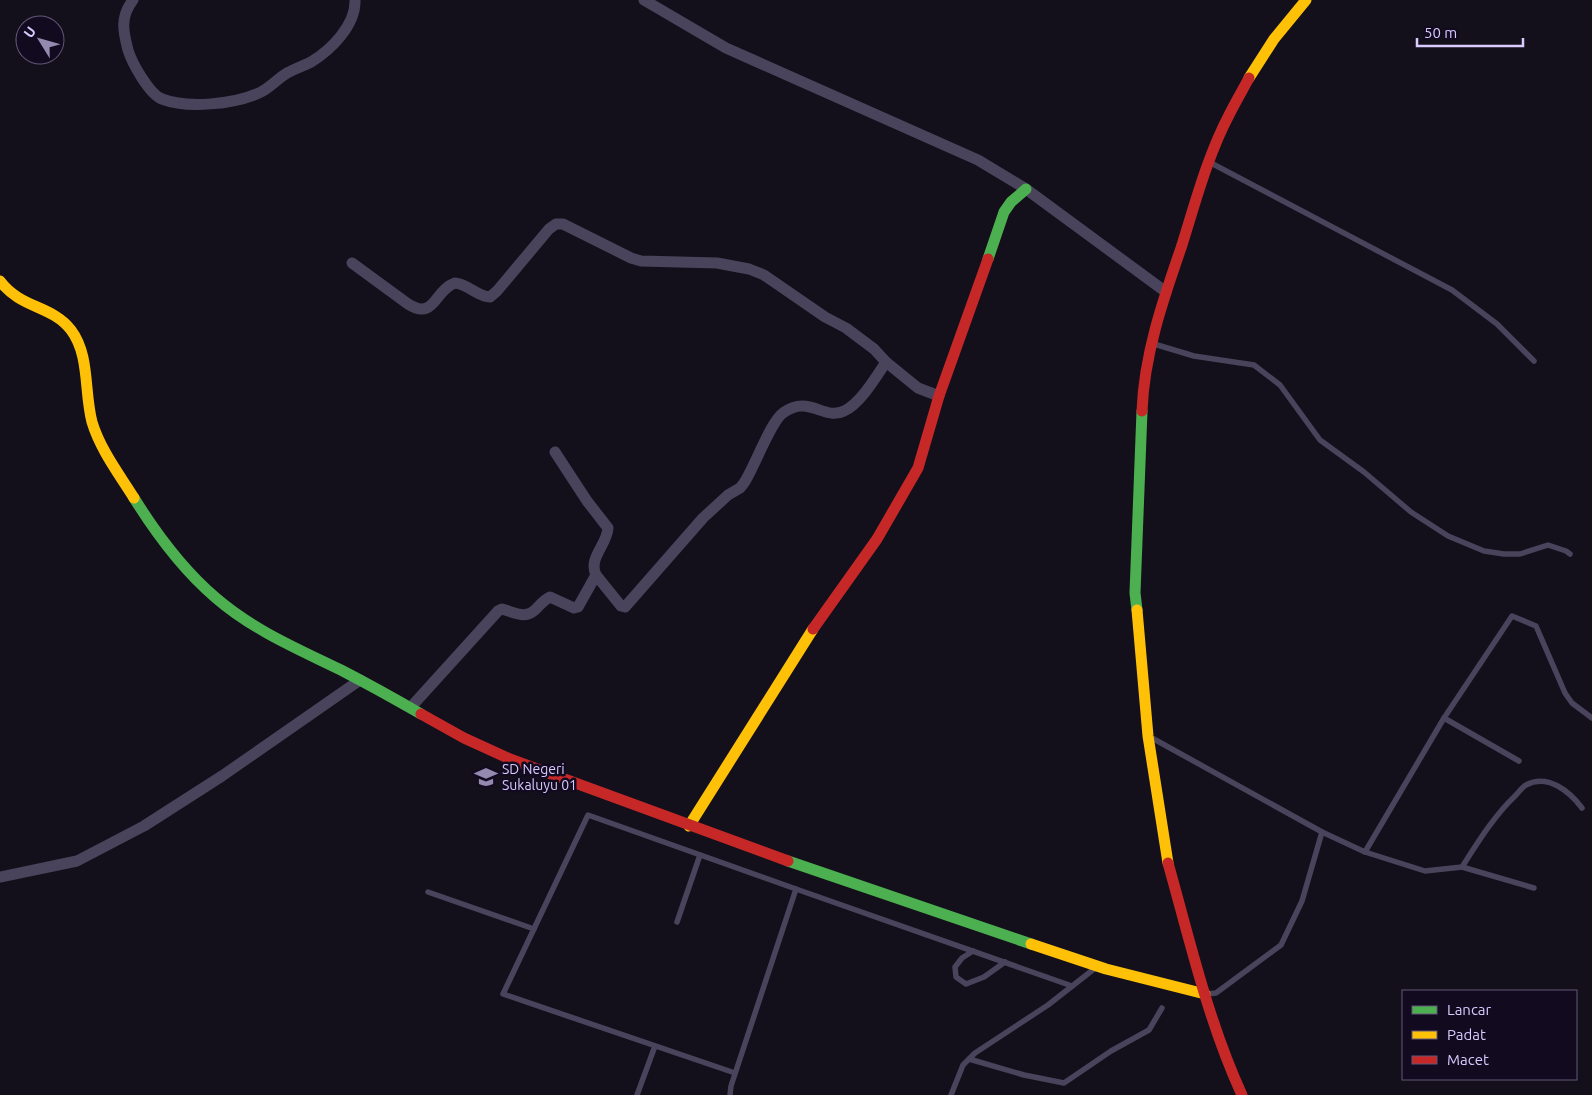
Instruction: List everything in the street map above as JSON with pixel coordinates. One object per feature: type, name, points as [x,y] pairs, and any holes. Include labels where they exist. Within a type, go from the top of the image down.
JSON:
[{"type":"street","points":[[133,0],[128,8],[123,30],[131,59],[148,86],[160,98],[182,104],[238,101],[261,92],[287,73],[329,50],[355,13],[355,0]]},
{"type":"street","points":[[644,0],[726,48],[978,160],[1026,189],[1166,292]]},
{"type":"street","points":[[1242,1095],[1226,1060],[1205,994],[1168,862],[1148,736],[1135,593],[1143,392],[1152,344],[1166,292],[1210,162],[1228,116],[1274,39],[1306,0]]},
{"type":"street","points":[[689,826],[817,623],[877,539],[918,468],[939,396],[1004,212],[1011,202],[1026,189]]},
{"type":"street","points":[[352,263],[414,308],[425,309],[432,306],[444,289],[455,283],[466,286],[485,297],[492,296],[549,229],[556,224],[563,224],[630,258],[641,261],[718,263],[736,266],[764,275],[825,317],[846,328],[874,349],[886,362],[918,388],[939,396]]},
{"type":"street","points":[[0,281],[5,290],[14,298],[39,307],[62,320],[74,335],[81,355],[91,418],[104,448],[138,508],[168,549],[193,577],[227,609],[263,631],[360,680],[460,736],[499,755],[876,893],[1116,973],[1205,994]]},
{"type":"street","points":[[555,452],[587,502],[608,528],[606,539],[594,564],[596,576],[621,606],[624,607],[703,518],[728,495],[740,488],[781,414],[803,405],[836,414],[843,412],[859,398],[886,362]]},
{"type":"street","points":[[411,707],[498,611],[502,609],[527,616],[532,614],[550,597],[574,608],[578,607],[596,576]]},
{"type":"street","points":[[0,877],[77,861],[144,826],[222,776],[360,680]]},
{"type":"lane","points":[[1210,162],[1452,290],[1497,324],[1534,361]]},
{"type":"lane","points":[[1152,344],[1194,356],[1254,365],[1280,385],[1320,440],[1364,472],[1411,512],[1448,536],[1484,551],[1504,554],[1520,554],[1548,545],[1570,554]]},
{"type":"lane","points":[[1365,852],[1444,718],[1512,616],[1536,626],[1565,693],[1572,703],[1592,718]]},
{"type":"lane","points":[[1444,718],[1519,761]]},
{"type":"lane","points":[[1148,736],[1322,832],[1365,852],[1425,871],[1462,867],[1534,888]]},
{"type":"lane","points":[[1462,867],[1500,811],[1526,785],[1541,781],[1558,785],[1574,796],[1582,808]]},
{"type":"lane","points":[[735,1073],[503,994],[588,815],[1072,986]]},
{"type":"lane","points":[[1205,994],[1216,993],[1281,945],[1302,901],[1322,832]]},
{"type":"lane","points":[[677,922],[700,855]]},
{"type":"lane","points":[[730,1095],[735,1073],[796,889]]},
{"type":"lane","points":[[428,892],[534,929]]},
{"type":"lane","points":[[973,951],[962,958],[955,967],[956,977],[966,984],[984,977],[1005,962]]},
{"type":"lane","points":[[951,1095],[963,1065],[975,1053],[1048,1005],[1098,966]]},
{"type":"lane","points":[[970,1059],[1024,1075],[1064,1083],[1111,1051],[1150,1030],[1162,1008]]},
{"type":"lane","points":[[637,1095],[655,1046]]},
{"type":"traffic: fast","points":[[988,259],[1004,212],[1011,202],[1026,189]]},
{"type":"traffic: fast","points":[[1137,610],[1135,593],[1142,411]]},
{"type":"traffic: fast","points":[[134,498],[161,539],[192,576],[230,609],[276,638],[351,675],[421,714]]},
{"type":"traffic: fast","points":[[788,861],[1031,944]]},
{"type":"traffic: slow","points":[[1249,78],[1274,39],[1306,0]]},
{"type":"traffic: slow","points":[[0,281],[17,297],[55,316],[71,330],[77,340],[84,362],[90,410],[95,432],[110,461],[134,498]]},
{"type":"traffic: slow","points":[[1137,610],[1148,736],[1168,863]]},
{"type":"traffic: slow","points":[[689,826],[813,629]]},
{"type":"traffic: slow","points":[[1031,944],[1106,969],[1205,994]]},
{"type":"traffic: jam","points":[[1142,411],[1150,349],[1202,181],[1221,131],[1249,78]]},
{"type":"traffic: jam","points":[[813,629],[877,539],[918,468],[939,396],[988,259]]},
{"type":"traffic: jam","points":[[421,714],[464,738],[510,759],[788,861]]},
{"type":"traffic: jam","points":[[1168,863],[1209,1010],[1242,1095]]},
{"type":"place","name":"SD Negeri Sukaluyu 01","points":[[486,777]]}]
